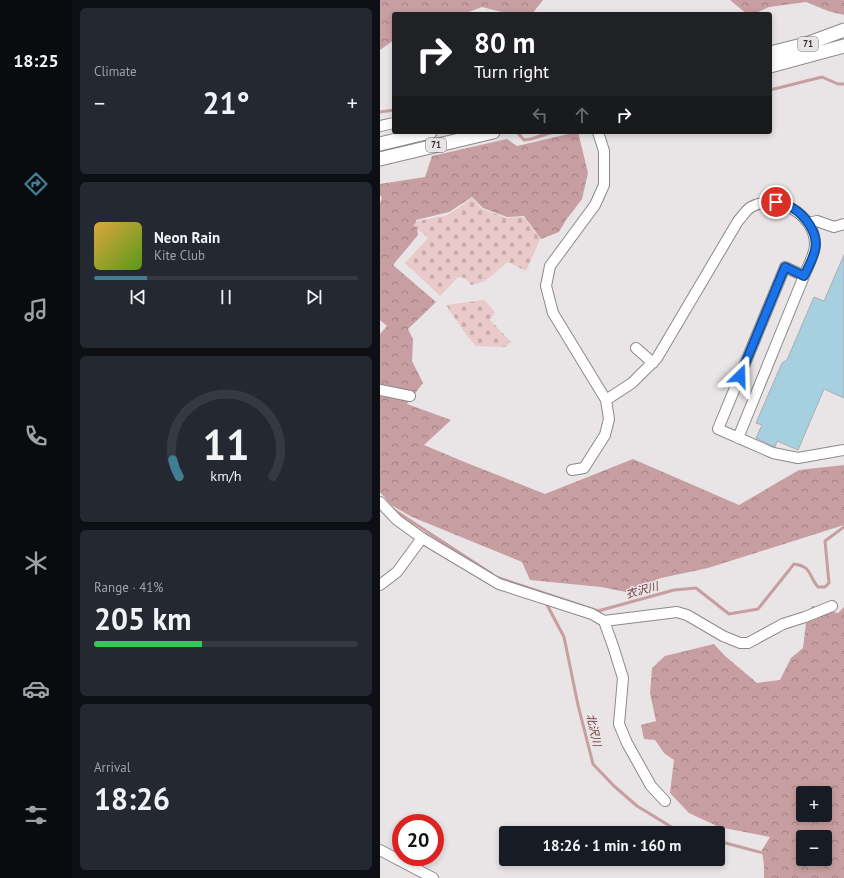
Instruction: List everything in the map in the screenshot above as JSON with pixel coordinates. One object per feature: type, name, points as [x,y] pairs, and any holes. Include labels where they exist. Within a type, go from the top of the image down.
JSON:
[{"type":"main road","name":"71","points":[[772,52],[806,44],[844,30]]},
{"type":"main road","name":"71","points":[[772,65],[844,46]]},
{"type":"main road","name":"71","points":[[380,144],[422,134]]},
{"type":"main road","name":"71","points":[[380,159],[485,134]]},
{"type":"street","points":[[380,126],[392,123]]},
{"type":"street","points":[[572,470],[584,468],[605,435],[609,419],[606,400],[553,313],[546,286],[550,266],[595,205],[604,185],[604,151],[599,134]]},
{"type":"street","points":[[606,400],[632,384],[657,358],[738,221],[750,208],[764,202],[776,202],[790,207],[804,217],[813,230],[816,242],[815,250],[738,438]]},
{"type":"street","points":[[808,223],[817,221],[834,227],[844,224]]},
{"type":"street","points":[[804,276],[785,267],[718,430],[773,453],[798,458],[844,450]]},
{"type":"street","points":[[636,348],[653,363]]},
{"type":"street","points":[[380,390],[410,396]]},
{"type":"street","points":[[380,502],[397,520],[422,538],[499,584],[592,614],[604,622],[623,678],[619,724],[627,743],[650,786],[665,801]]},
{"type":"street","points":[[380,585],[397,572],[422,538]]},
{"type":"street","points":[[604,622],[677,612],[687,614],[723,636],[740,643],[748,643],[783,624],[832,606]]},
{"type":"street","points":[[380,850],[433,878]]},
{"type":"green space","points":[[380,0],[543,0],[534,12],[502,12],[482,7],[468,12],[392,12],[392,41],[380,50]]},
{"type":"green space","points":[[730,0],[844,0],[844,15],[828,11],[806,2],[769,7],[758,12],[745,12]]},
{"type":"green space","points":[[569,134],[578,134],[588,173],[582,199],[559,232],[541,239],[524,216],[507,217],[483,208],[472,197],[449,212],[416,220],[418,235],[393,265],[436,302],[408,329],[413,339],[412,361],[423,383],[407,404],[451,420],[424,445],[545,494],[633,459],[739,505],[799,470],[844,465],[844,525],[708,568],[661,578],[626,592],[601,587],[530,580],[522,562],[412,517],[391,505],[380,492],[380,334],[387,326],[380,320],[380,203],[382,198],[380,195],[380,184],[425,177],[432,156],[507,139],[517,146]]},
{"type":"green space","points":[[472,198],[482,209],[507,218],[524,217],[540,239],[526,271],[508,262],[485,281],[471,285],[465,278],[458,277],[440,296],[405,263],[428,238],[413,225],[418,221],[448,215]]},
{"type":"green space","points":[[484,300],[495,312],[490,320],[511,342],[506,347],[476,346],[467,336],[446,305]]},
{"type":"green space","points":[[812,606],[838,613],[844,607],[844,878],[764,878],[762,850],[770,837],[725,828],[725,826],[717,826],[689,813],[670,793],[674,760],[664,753],[655,740],[644,739],[641,725],[656,721],[650,693],[652,668],[665,656],[714,644],[724,655],[757,683],[780,680],[791,658],[803,648],[806,623]]},
{"type":"building","points":[[844,255],[844,398],[824,389],[798,450],[777,441],[775,447],[756,438],[762,425],[756,423],[782,363],[787,360],[814,297],[824,301]]},
{"type":"waterway","points":[[772,90],[822,77],[838,84],[844,84]]},
{"type":"waterway","points":[[380,112],[392,110]]},
{"type":"waterway","points":[[519,134],[524,140],[547,134]]},
{"type":"waterway","name":"衣沢川","points":[[394,510],[492,574]]},
{"type":"waterway","name":"衣沢川","points":[[496,577],[598,611],[674,590],[696,588],[729,614],[758,609],[794,564],[800,565],[807,569],[818,587],[825,587],[829,583],[825,541],[844,527]]},
{"type":"waterway","name":"北沢川","points":[[545,601],[564,637],[578,705],[593,764],[614,786],[637,806],[670,826]]},
{"type":"waterway","name":"北沢川","points":[[725,843],[834,872],[844,870]]},
{"type":"route","points":[[740,376],[785,267],[804,276],[815,250],[816,242],[813,230],[804,217],[790,207],[776,202]]}]
